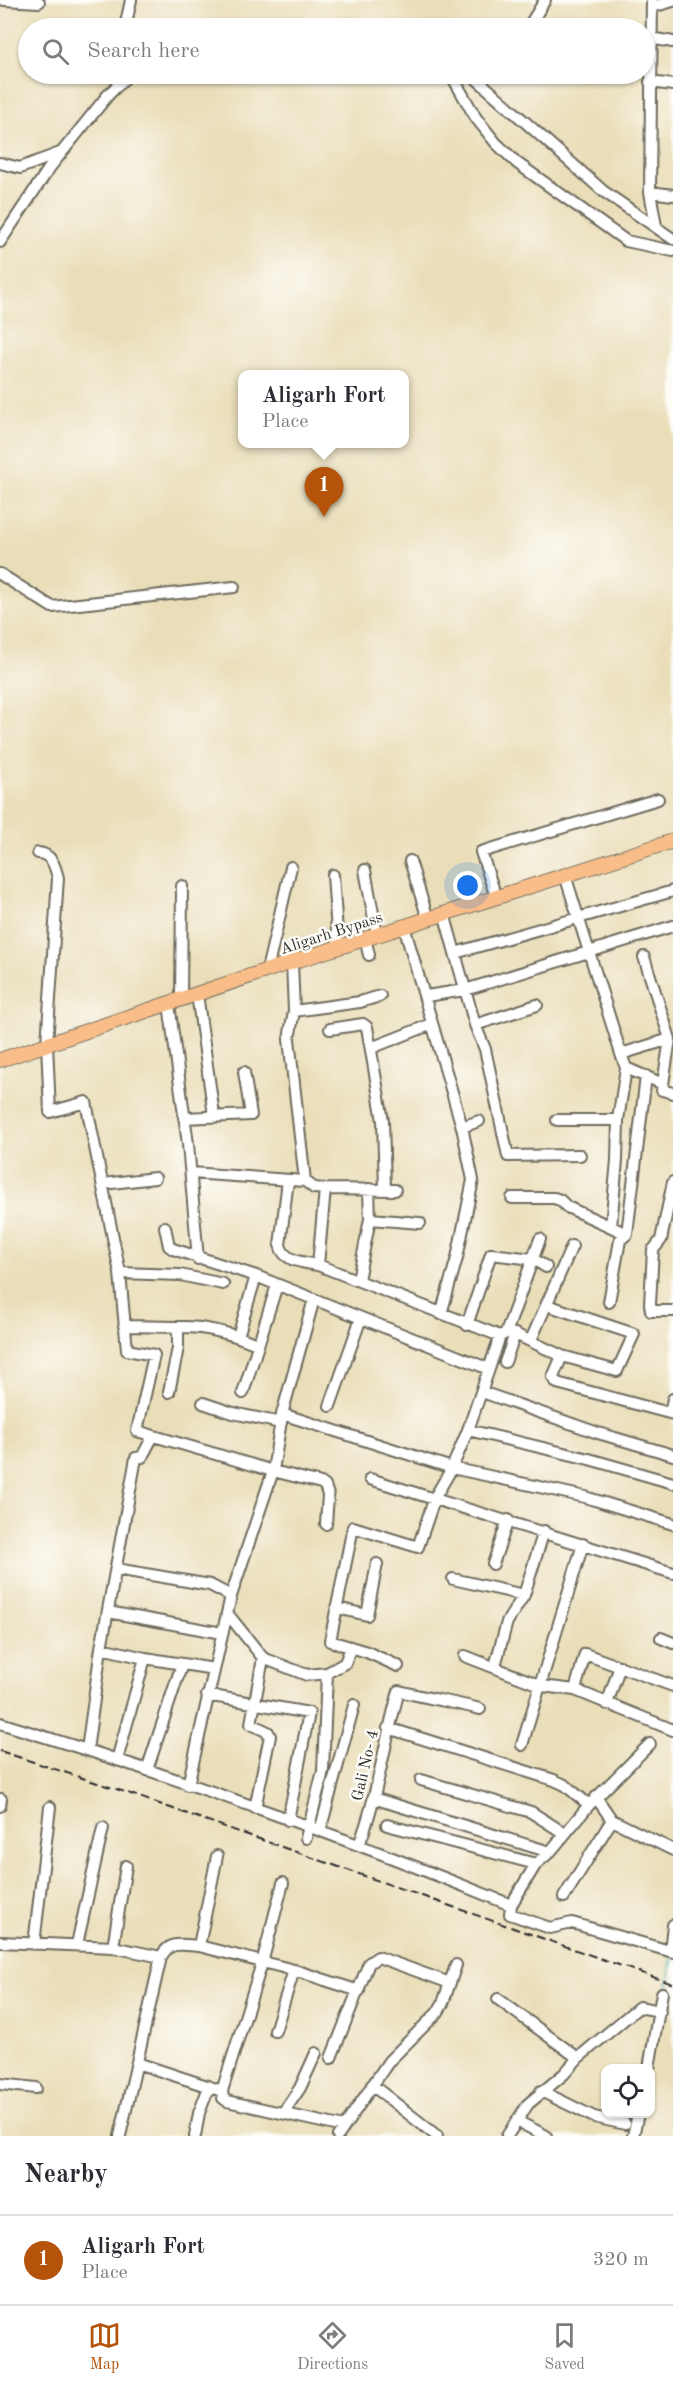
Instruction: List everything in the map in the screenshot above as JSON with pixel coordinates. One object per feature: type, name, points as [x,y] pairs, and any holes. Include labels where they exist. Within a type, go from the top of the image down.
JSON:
[{"type":"main road","name":"Aligarh Bypass","points":[[0,1060],[371,936],[673,841]]},
{"type":"street","points":[[4,0],[39,2]]},
{"type":"street","points":[[127,18],[131,0]]},
{"type":"street","points":[[534,18],[545,0]]},
{"type":"street","points":[[652,18],[652,3],[673,1]]},
{"type":"street","points":[[655,39],[673,42]]},
{"type":"street","points":[[655,83],[673,85]]},
{"type":"street","points":[[0,239],[63,151],[119,84]]},
{"type":"street","points":[[460,84],[476,117],[496,143],[517,163],[626,241],[673,251]]},
{"type":"street","points":[[482,84],[603,191],[673,238]]},
{"type":"street","points":[[650,84],[650,192],[656,226]]},
{"type":"street","points":[[0,163],[20,168],[63,151]]},
{"type":"street","points":[[650,192],[673,195]]},
{"type":"street","points":[[656,226],[673,228]]},
{"type":"street","points":[[0,574],[52,608],[234,586]]},
{"type":"street","points":[[496,897],[481,852],[658,799]]},
{"type":"street","points":[[38,853],[45,854],[51,859],[58,878],[47,1044],[50,1112],[86,1102],[120,1274],[127,1350],[154,1354],[137,1431],[273,1472],[321,1483],[326,1486],[328,1495],[326,1524]]},
{"type":"street","points":[[410,861],[428,919]]},
{"type":"street","points":[[267,970],[291,867]]},
{"type":"street","points":[[365,870],[371,936],[369,955]]},
{"type":"street","points":[[333,875],[338,947]]},
{"type":"street","points":[[565,875],[626,1068],[618,1120],[611,1226]]},
{"type":"street","points":[[182,886],[175,1002],[198,1259]]},
{"type":"street","points":[[455,953],[673,891]]},
{"type":"street","points":[[444,914],[475,1026],[485,1049],[508,1156],[580,1155]]},
{"type":"street","points":[[404,926],[462,1127],[473,1180],[457,1258],[441,1314]]},
{"type":"street","points":[[426,996],[465,990],[673,926]]},
{"type":"street","points":[[644,957],[670,1039],[662,1090],[673,1093]]},
{"type":"street","points":[[292,962],[294,1011],[289,1039],[305,1181]]},
{"type":"street","points":[[197,994],[214,1115]]},
{"type":"street","points":[[294,1011],[360,1002],[380,996]]},
{"type":"street","points":[[475,1026],[537,1005]]},
{"type":"street","points":[[371,1048],[432,1024]]},
{"type":"street","points":[[191,1173],[305,1181],[314,1188],[325,1189],[390,1189],[385,1139],[371,1048],[365,1025],[330,1029]]},
{"type":"street","points":[[621,1054],[670,1039]]},
{"type":"street","points":[[626,1068],[663,1084]]},
{"type":"street","points":[[184,1118],[251,1114],[244,1072]]},
{"type":"street","points":[[609,1302],[620,1240],[627,1234],[646,1076]]},
{"type":"street","points":[[557,1120],[618,1120]]},
{"type":"street","points":[[462,1127],[479,1121]]},
{"type":"street","points":[[103,1184],[155,1178]]},
{"type":"street","points":[[288,1180],[280,1245],[281,1251],[290,1259],[318,1265],[467,1325],[531,1340],[562,1356],[617,1371],[634,1334],[546,1305]]},
{"type":"street","points":[[673,1182],[661,1240],[653,1250],[650,1304],[651,1311],[673,1311]]},
{"type":"street","points":[[318,1265],[325,1189]]},
{"type":"street","points":[[358,1280],[370,1219],[369,1189]]},
{"type":"street","points":[[512,1198],[554,1198],[567,1207],[627,1234]]},
{"type":"street","points":[[370,1219],[420,1223]]},
{"type":"street","points":[[165,1227],[169,1246],[198,1259],[256,1276],[489,1369]]},
{"type":"street","points":[[398,1665],[330,1641],[353,1527],[418,1547],[435,1497],[452,1468],[489,1369],[507,1335],[540,1239]]},
{"type":"street","points":[[531,1340],[572,1246]]},
{"type":"street","points":[[467,1325],[491,1254],[533,1259],[546,1267]]},
{"type":"street","points":[[120,1274],[180,1275],[223,1284]]},
{"type":"street","points":[[238,1336],[256,1276]]},
{"type":"street","points":[[243,1393],[277,1285]]},
{"type":"street","points":[[188,1785],[231,1596],[273,1472],[281,1419],[314,1299]]},
{"type":"street","points":[[330,1406],[361,1318]]},
{"type":"street","points":[[124,1326],[204,1328],[238,1336],[257,1344]]},
{"type":"street","points":[[169,1392],[178,1348],[178,1327]]},
{"type":"street","points":[[505,1362],[507,1335]]},
{"type":"street","points":[[562,1356],[553,1377],[557,1383],[672,1413],[673,1398]]},
{"type":"street","points":[[482,1392],[598,1433],[673,1455]]},
{"type":"street","points":[[203,1403],[233,1413],[281,1419],[452,1468],[585,1497],[673,1524]]},
{"type":"street","points":[[468,1430],[589,1459],[673,1483]]},
{"type":"street","points":[[87,1750],[101,1648],[136,1458],[142,1457],[153,1436]]},
{"type":"street","points":[[370,1479],[435,1497],[673,1572]]},
{"type":"street","points":[[494,1563],[508,1520]]},
{"type":"street","points":[[495,1666],[507,1622],[524,1595],[544,1531]]},
{"type":"street","points":[[522,1745],[542,1686],[583,1544]]},
{"type":"street","points":[[337,1608],[367,1615],[378,1564]]},
{"type":"street","points":[[116,1569],[210,1584],[231,1596]]},
{"type":"street","points":[[453,1580],[524,1595]]},
{"type":"street","points":[[108,1612],[222,1633]]},
{"type":"street","points":[[227,1613],[264,1658],[307,1675],[327,1673],[345,1663],[351,1647]]},
{"type":"street","points":[[661,1638],[673,1643]]},
{"type":"street","points":[[101,1648],[214,1669]]},
{"type":"street","points":[[575,1690],[585,1654],[673,1686]]},
{"type":"street","points":[[465,1656],[542,1686],[575,1690],[673,1730]]},
{"type":"street","points":[[117,1760],[145,1658]]},
{"type":"street","points":[[255,1808],[270,1736],[268,1732],[251,1724],[264,1658]]},
{"type":"street","points":[[147,1770],[182,1664]]},
{"type":"street","points":[[607,1704],[620,1666]]},
{"type":"street","points":[[312,1832],[323,1771],[327,1673]]},
{"type":"street","name":"Gali No- 4","points":[[359,1845],[399,1691],[430,1699],[453,1701],[480,1709]]},
{"type":"street","points":[[207,1695],[309,1713],[288,1820]]},
{"type":"street","points":[[312,1832],[354,1705]]},
{"type":"street","points":[[0,1723],[147,1770],[288,1820],[312,1832],[359,1845],[511,1905]]},
{"type":"street","points":[[388,1728],[554,1780],[593,1801],[612,1820],[673,1850]]},
{"type":"street","points":[[650,1744],[593,1801],[550,1852],[536,1864],[511,1905],[510,1914],[550,1928],[572,1923],[671,1952],[673,1925]]},
{"type":"street","points":[[421,1780],[531,1812],[564,1833]]},
{"type":"street","points":[[373,1798],[550,1852]]},
{"type":"street","points":[[0,1806],[1,1799]]},
{"type":"street","points":[[34,1944],[50,1807]]},
{"type":"street","points":[[564,1897],[612,1820]]},
{"type":"street","points":[[387,1825],[536,1864]]},
{"type":"street","points":[[77,1944],[103,1828]]},
{"type":"street","points":[[199,1946],[217,1856]]},
{"type":"street","points":[[113,1947],[126,1866]]},
{"type":"street","points":[[283,1883],[262,1963],[222,2091],[223,2098],[227,2101],[284,2114],[341,2132],[389,2061],[407,2040],[438,2012],[456,1965]]},
{"type":"street","points":[[0,1942],[113,1947],[161,1957]]},
{"type":"street","points":[[120,2136],[161,1957],[165,1949],[173,1944],[199,1946],[294,1970],[358,1990]]},
{"type":"street","points":[[331,2058],[369,1963],[378,1957],[450,1983]]},
{"type":"street","points":[[275,2031],[294,1970]]},
{"type":"street","points":[[650,2064],[662,1992]]},
{"type":"street","points":[[498,1999],[578,2058]]},
{"type":"street","points":[[507,2136],[528,2104],[541,2091],[564,2074],[578,2058],[639,2007],[660,2011]]},
{"type":"street","points":[[284,2114],[300,2088],[316,2052]]},
{"type":"street","points":[[137,2063],[222,2091]]},
{"type":"street","points":[[0,2084],[36,2088]]},
{"type":"street","points":[[372,2085],[437,2136]]},
{"type":"street","points":[[195,2136],[209,2087]]},
{"type":"street","points":[[541,2091],[594,2117],[625,2124]]},
{"type":"street","points":[[633,2136],[637,2118]]},
{"type":"street","points":[[517,2121],[546,2136]]},
{"type":"waterway","points":[[666,1993],[673,1954]]},
{"type":"railway","points":[[0,1751],[125,1792],[673,1984]]},
{"type":"place","name":"Aligarh Fort","points":[[324,517]]}]
